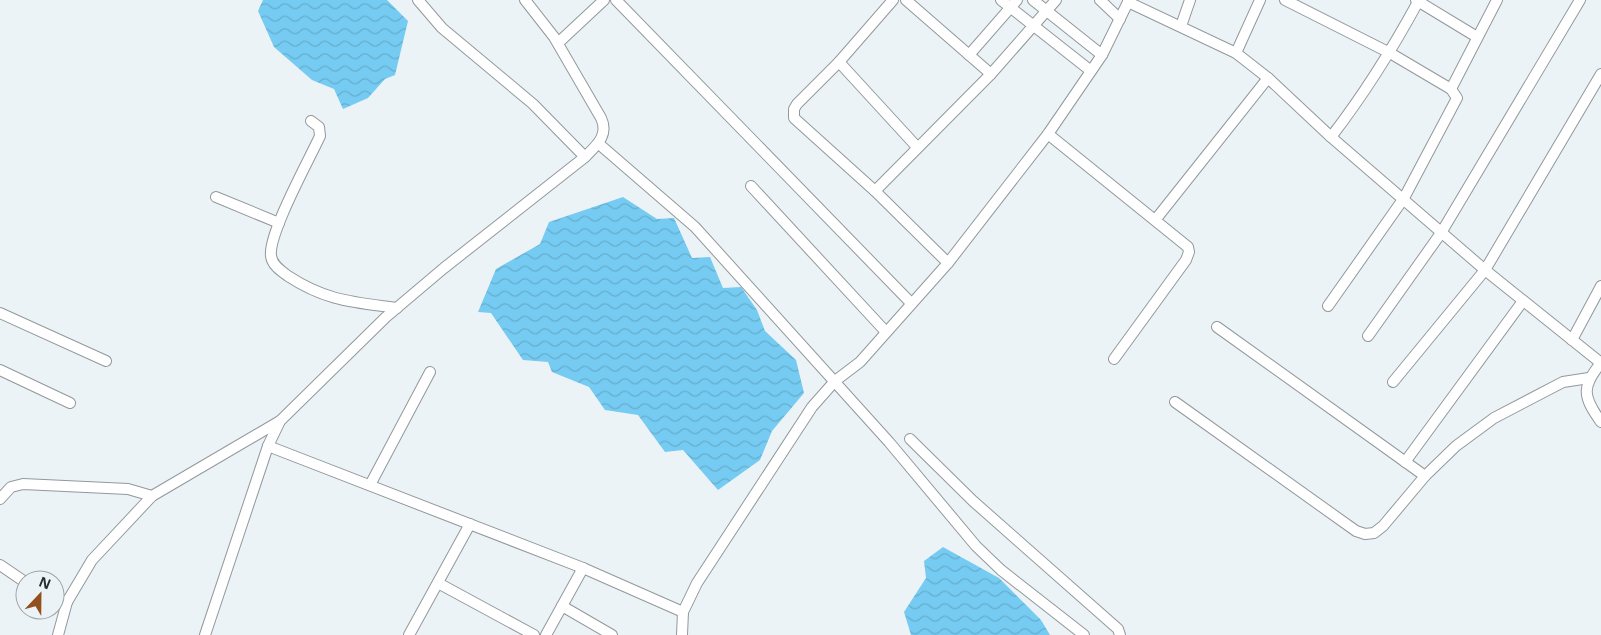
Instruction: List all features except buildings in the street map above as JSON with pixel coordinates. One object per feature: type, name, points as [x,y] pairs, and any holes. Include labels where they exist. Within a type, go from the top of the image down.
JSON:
[{"type":"street","points":[[418,0],[442,28],[533,104],[585,157]]},
{"type":"street","points":[[58,635],[67,602],[92,560],[122,525],[152,496],[280,421],[397,308],[599,144],[605,126],[558,44],[525,0]]},
{"type":"street","points":[[616,0],[913,300]]},
{"type":"street","points":[[893,0],[839,62],[797,104],[793,114],[794,118],[875,191],[948,263]]},
{"type":"street","points":[[906,0],[991,74]]},
{"type":"street","points":[[1001,0],[1014,4],[1032,26],[1091,71]]},
{"type":"street","points":[[1033,0],[1102,54]]},
{"type":"street","points":[[875,191],[991,74],[1056,0]]},
{"type":"street","points":[[1100,0],[1181,26],[1236,53],[1268,78],[1331,137],[1404,198],[1485,270],[1601,363],[1589,378],[1586,391],[1589,406],[1601,422]]},
{"type":"street","points":[[1181,26],[1190,0]]},
{"type":"street","points":[[1236,53],[1260,0]]},
{"type":"street","points":[[1285,0],[1390,53],[1451,89],[1457,98],[1404,198],[1328,306]]},
{"type":"street","points":[[1331,137],[1361,98],[1390,53],[1418,0],[1477,37]]},
{"type":"street","points":[[1451,89],[1497,0]]},
{"type":"street","points":[[1368,336],[1441,232],[1580,0]]},
{"type":"street","points":[[558,44],[598,2]]},
{"type":"street","points":[[969,55],[1014,4]]},
{"type":"street","points":[[682,635],[683,612],[697,583],[812,407],[835,381],[860,362],[913,300],[948,263],[1048,134],[1102,54],[1125,8]]},
{"type":"street","points":[[839,62],[917,147]]},
{"type":"street","points":[[1392,382],[1485,270],[1600,77]]},
{"type":"street","points":[[1156,219],[1268,78]]},
{"type":"street","points":[[311,121],[319,128],[320,136],[272,242],[271,258],[273,264],[284,274],[310,290],[329,297],[397,308]]},
{"type":"street","points":[[1048,134],[1156,219],[1184,243],[1189,252],[1114,359]]},
{"type":"street","points":[[599,144],[694,226],[744,284],[835,381],[976,546],[1001,570],[1084,635]]},
{"type":"street","points":[[751,186],[886,332]]},
{"type":"street","points":[[216,197],[279,223]]},
{"type":"street","points":[[1572,340],[1601,286]]},
{"type":"street","points":[[1405,462],[1523,301]]},
{"type":"street","points":[[0,313],[106,361]]},
{"type":"street","points":[[1217,327],[1426,476]]},
{"type":"street","points":[[0,370],[70,403]]},
{"type":"street","points":[[370,485],[430,372]]},
{"type":"street","points":[[1174,402],[1356,530],[1365,534],[1374,533],[1383,526],[1426,476],[1456,446],[1494,418],[1563,382],[1589,378]]},
{"type":"street","points":[[206,635],[268,446],[280,421]]},
{"type":"street","points":[[910,438],[973,501],[1118,629],[1120,635]]},
{"type":"street","points":[[268,446],[583,568],[683,612]]},
{"type":"street","points":[[0,498],[11,487],[23,484],[128,489],[152,496]]},
{"type":"street","points":[[409,635],[470,524]]},
{"type":"street","points":[[0,565],[15,575]]},
{"type":"street","points":[[546,635],[583,568]]},
{"type":"street","points":[[438,582],[534,635]]},
{"type":"street","points":[[562,606],[612,635]]},
{"type":"water","points":[[263,0],[387,0],[408,21],[395,75],[385,79],[368,98],[343,109],[334,89],[312,80],[274,47],[258,11]]},
{"type":"water","points":[[623,197],[657,219],[674,218],[692,258],[710,257],[723,288],[741,287],[757,310],[765,331],[796,360],[804,393],[772,431],[760,460],[718,490],[683,450],[665,452],[638,415],[605,410],[589,387],[552,372],[548,362],[523,360],[491,313],[478,312],[496,269],[540,244],[549,222]]},
{"type":"water","points":[[943,547],[999,578],[1041,620],[1050,635],[911,635],[904,612],[926,578],[924,561]]}]
